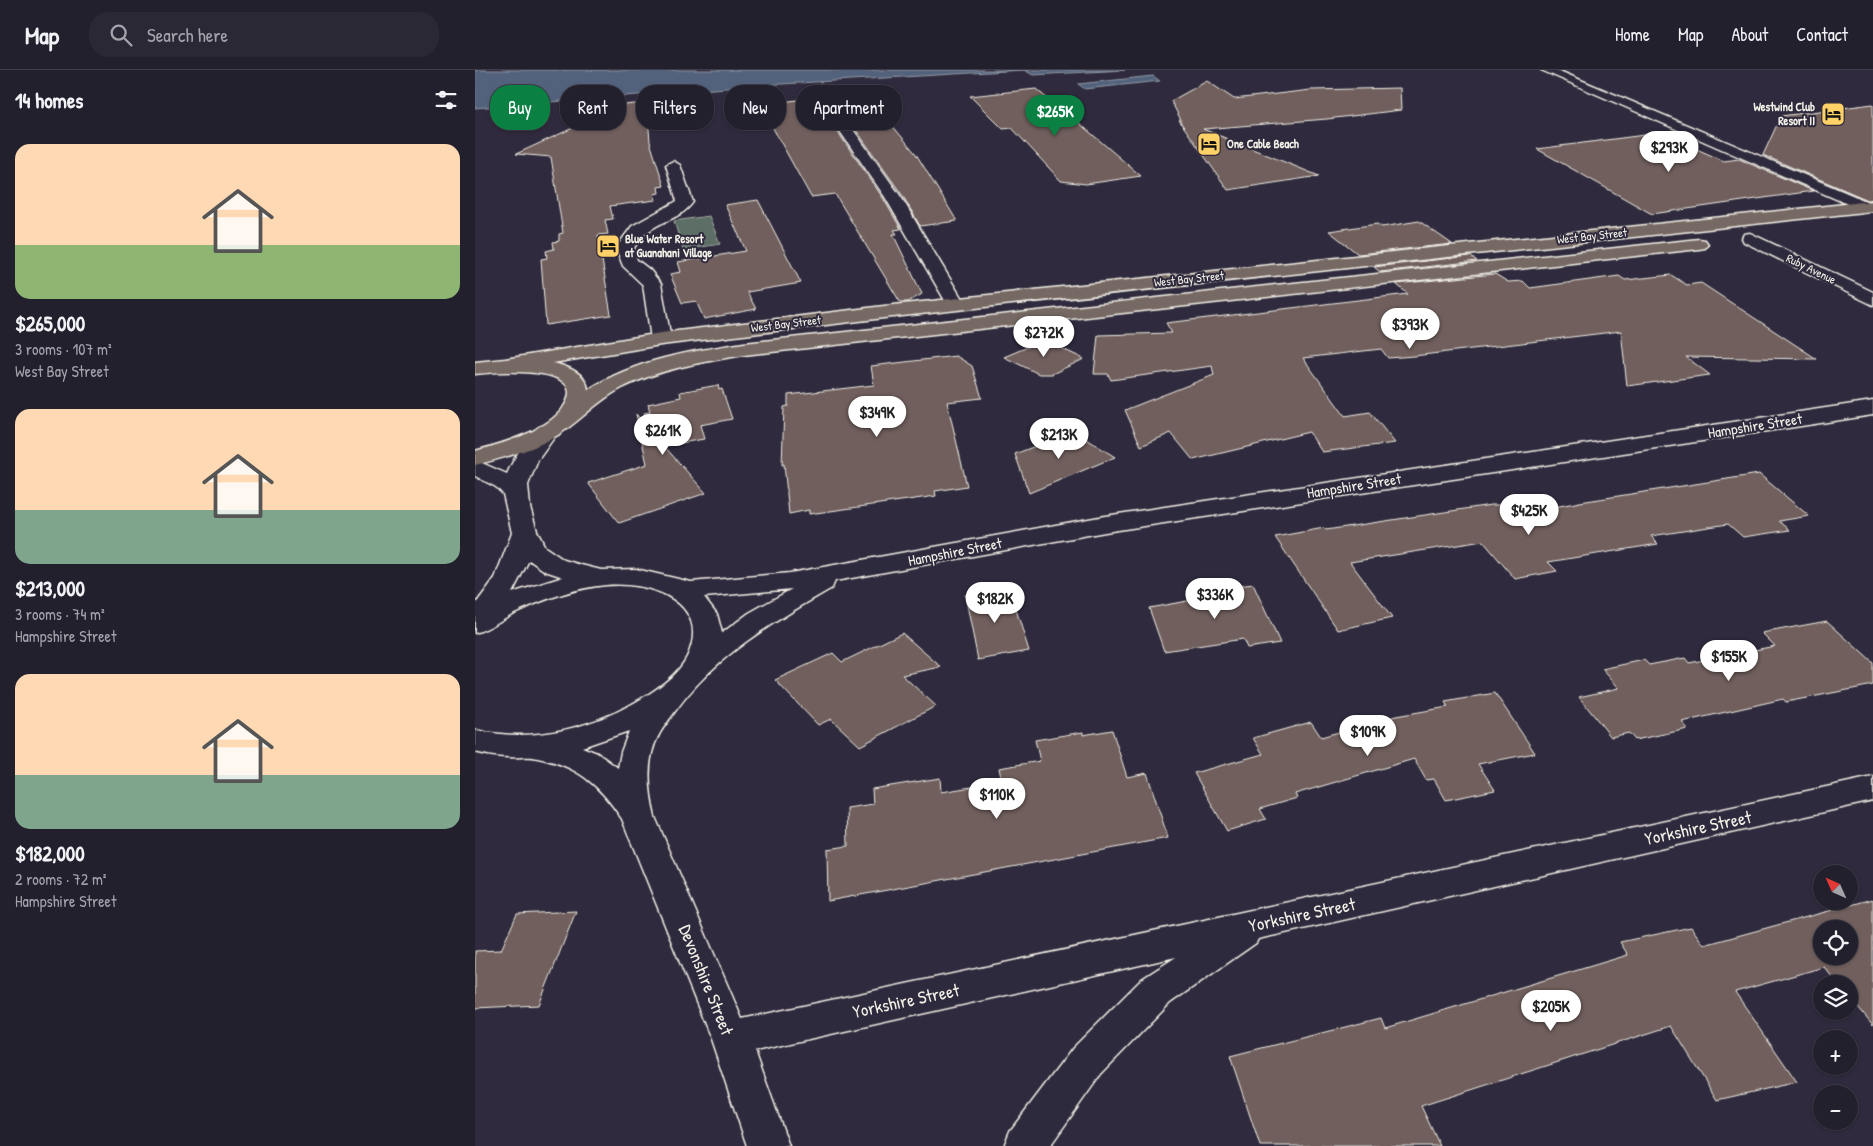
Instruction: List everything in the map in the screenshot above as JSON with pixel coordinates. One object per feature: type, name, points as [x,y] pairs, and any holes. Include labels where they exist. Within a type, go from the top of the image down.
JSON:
[{"type":"main road","name":"West Bay Street","points":[[506,365],[661,339],[956,304],[1870,207]]},
{"type":"main road","name":"West Bay Street","points":[[475,458],[510,448],[547,432],[615,383],[647,370],[687,359],[744,349],[1779,235]]},
{"type":"main road","points":[[475,368],[506,365],[548,368],[563,374],[574,381],[579,390],[578,401],[571,413]]},
{"type":"street","points":[[1547,70],[1870,207]]},
{"type":"street","points":[[846,130],[893,197],[956,304]]},
{"type":"street","points":[[661,339],[652,284],[644,274],[629,262],[625,248],[631,234],[640,226],[685,202],[673,165]]},
{"type":"street","name":"Ruby Avenue","points":[[1750,238],[1873,299]]},
{"type":"street","name":"Hampshire Street","points":[[656,581],[691,590],[840,574],[1105,524],[1872,407]]},
{"type":"street","points":[[475,741],[490,745],[526,747],[564,742],[603,730],[643,712],[676,690],[697,665],[707,640],[706,618],[694,600],[678,589],[656,581],[603,577],[573,572],[549,563],[532,550],[524,535],[515,492],[526,461],[547,432]]},
{"type":"street","points":[[475,467],[504,482],[515,492]]},
{"type":"street","points":[[475,622],[491,604],[508,579],[519,556],[524,535]]},
{"type":"street","name":"Hampshire Street","points":[[697,665],[759,619],[840,574]]},
{"type":"street","points":[[475,622],[500,608],[541,591],[603,577]]},
{"type":"street","name":"Devonshire Street","points":[[638,817],[632,788],[635,758],[645,729],[676,690]]},
{"type":"street","name":"Devonshire Street","points":[[526,747],[566,753],[598,767],[620,790],[638,817],[731,1039],[768,1146]]},
{"type":"street","name":"Yorkshire Street","points":[[731,1039],[1873,789]]},
{"type":"street","points":[[1025,1146],[1087,1061],[1156,991],[1255,925]]},
{"type":"green space","points":[[709,216],[720,244],[683,250],[674,221]]},
{"type":"water","points":[[475,70],[1024,70],[764,85],[724,85],[724,88],[714,89],[714,85],[636,85],[636,95],[626,96],[626,85],[560,85],[560,101],[550,102],[550,85],[490,85],[490,107],[475,108]]},
{"type":"water","points":[[1024,70],[1125,70],[1033,75]]},
{"type":"water","points":[[1153,76],[1160,81],[1085,89],[1078,84]]},
{"type":"building","points":[[1207,81],[1234,99],[1311,90],[1400,88],[1401,110],[1327,119],[1203,129],[1319,176],[1228,190],[1179,120],[1181,120],[1171,101]]},
{"type":"building","points":[[1036,89],[1055,105],[1058,105],[1141,176],[1086,184],[1061,181],[1012,128],[1003,129],[970,96]]},
{"type":"building","points":[[796,100],[796,130],[836,130],[883,198],[901,229],[894,230],[897,234],[893,234],[922,294],[908,302],[900,302],[835,194],[811,197],[774,130],[786,130],[786,101]]},
{"type":"building","points":[[636,104],[636,130],[649,130],[650,142],[664,186],[658,187],[659,193],[654,194],[656,200],[610,206],[613,219],[605,220],[608,234],[598,235],[611,315],[546,325],[541,259],[547,258],[546,251],[554,249],[553,242],[559,241],[559,234],[563,233],[551,157],[516,154],[568,130],[626,130],[626,105]]},
{"type":"building","points":[[1873,104],[1873,199],[1868,200],[1763,155],[1781,116]]},
{"type":"building","points":[[856,130],[896,130],[916,154],[957,221],[920,226],[903,196]]},
{"type":"building","points":[[1660,133],[1724,161],[1739,159],[1813,191],[1652,214],[1537,149]]},
{"type":"building","points":[[758,200],[801,283],[747,292],[756,309],[704,319],[696,301],[682,303],[670,274],[681,272],[678,262],[746,251],[725,205]]},
{"type":"building","points":[[1419,221],[1452,244],[1358,254],[1329,231],[1377,224],[1382,227]]},
{"type":"building","points":[[1470,256],[1477,261],[1380,272],[1374,267]]},
{"type":"building","points":[[1495,274],[1508,282],[1523,281],[1530,288],[1619,276],[1625,280],[1671,275],[1687,285],[1701,283],[1817,359],[1686,357],[1710,375],[1627,386],[1621,331],[1414,356],[1388,358],[1381,349],[1303,358],[1345,416],[1370,412],[1395,443],[1322,452],[1309,432],[1193,460],[1171,433],[1141,446],[1125,410],[1214,375],[1212,366],[1111,380],[1108,374],[1094,374],[1098,335],[1172,333],[1166,323],[1408,294],[1396,284]]},
{"type":"building","points":[[1044,340],[1084,359],[1052,374],[1039,374],[1004,357]]},
{"type":"building","points":[[956,356],[972,366],[982,398],[947,402],[967,486],[935,491],[936,496],[809,514],[809,510],[789,514],[784,464],[782,465],[784,407],[788,406],[788,395],[874,385],[871,366]]},
{"type":"building","points":[[718,385],[719,390],[722,389],[732,419],[700,425],[704,439],[664,446],[706,493],[619,523],[588,483],[647,464],[636,414],[647,427],[644,413],[650,412],[648,404],[681,397],[680,392]]},
{"type":"building","points":[[1074,431],[1115,457],[1029,493],[1015,454]]},
{"type":"building","points":[[1759,474],[1809,516],[1779,521],[1790,530],[1743,537],[1728,524],[1651,536],[1658,544],[1548,562],[1557,571],[1515,579],[1483,541],[1350,562],[1392,618],[1338,630],[1275,537],[1324,528],[1326,530],[1491,505],[1499,505],[1508,516],[1580,502]]},
{"type":"building","points":[[1253,584],[1280,643],[1247,648],[1243,639],[1164,651],[1149,608],[1198,599],[1195,592]]},
{"type":"building","points":[[1009,587],[1029,651],[978,660],[965,595]]},
{"type":"building","points":[[1827,621],[1873,663],[1873,685],[1786,702],[1783,699],[1682,722],[1688,729],[1635,740],[1629,733],[1611,737],[1579,697],[1619,688],[1602,669],[1644,660],[1649,665],[1685,658],[1689,663],[1775,646],[1762,633]]},
{"type":"building","points":[[902,633],[941,667],[902,675],[936,706],[860,746],[831,719],[818,725],[775,680],[833,653],[842,662]]},
{"type":"building","points":[[1495,693],[1535,753],[1478,764],[1495,790],[1446,800],[1434,779],[1426,780],[1414,759],[1295,794],[1297,798],[1260,809],[1266,819],[1227,831],[1194,773],[1263,754],[1253,738],[1311,722],[1321,737],[1396,716],[1448,707],[1445,702]]},
{"type":"building","points":[[1112,730],[1127,777],[1147,773],[1168,838],[828,901],[827,849],[848,846],[847,808],[873,804],[872,789],[940,778],[941,792],[1002,782],[999,768],[1040,761],[1035,740],[1083,732],[1083,735]]},
{"type":"building","points":[[1873,899],[1873,1025],[1858,1007],[1858,975],[1831,975],[1824,967],[1735,992],[1797,1082],[1717,1100],[1671,1026],[1421,1106],[1440,1146],[1260,1146],[1230,1056],[1381,1018],[1385,1028],[1628,955],[1620,942],[1691,927],[1704,945],[1833,910],[1858,910],[1858,903]]},
{"type":"building","points":[[576,911],[539,1005],[475,1008],[475,951],[501,950],[517,914]]},
{"type":"place","name":"Westwind Club Resort II","points":[[1833,114]]},
{"type":"place","name":"One Cable Beach","points":[[1209,144]]},
{"type":"place","name":"Blue Water Resort at Guanahani Village","points":[[608,246]]}]
